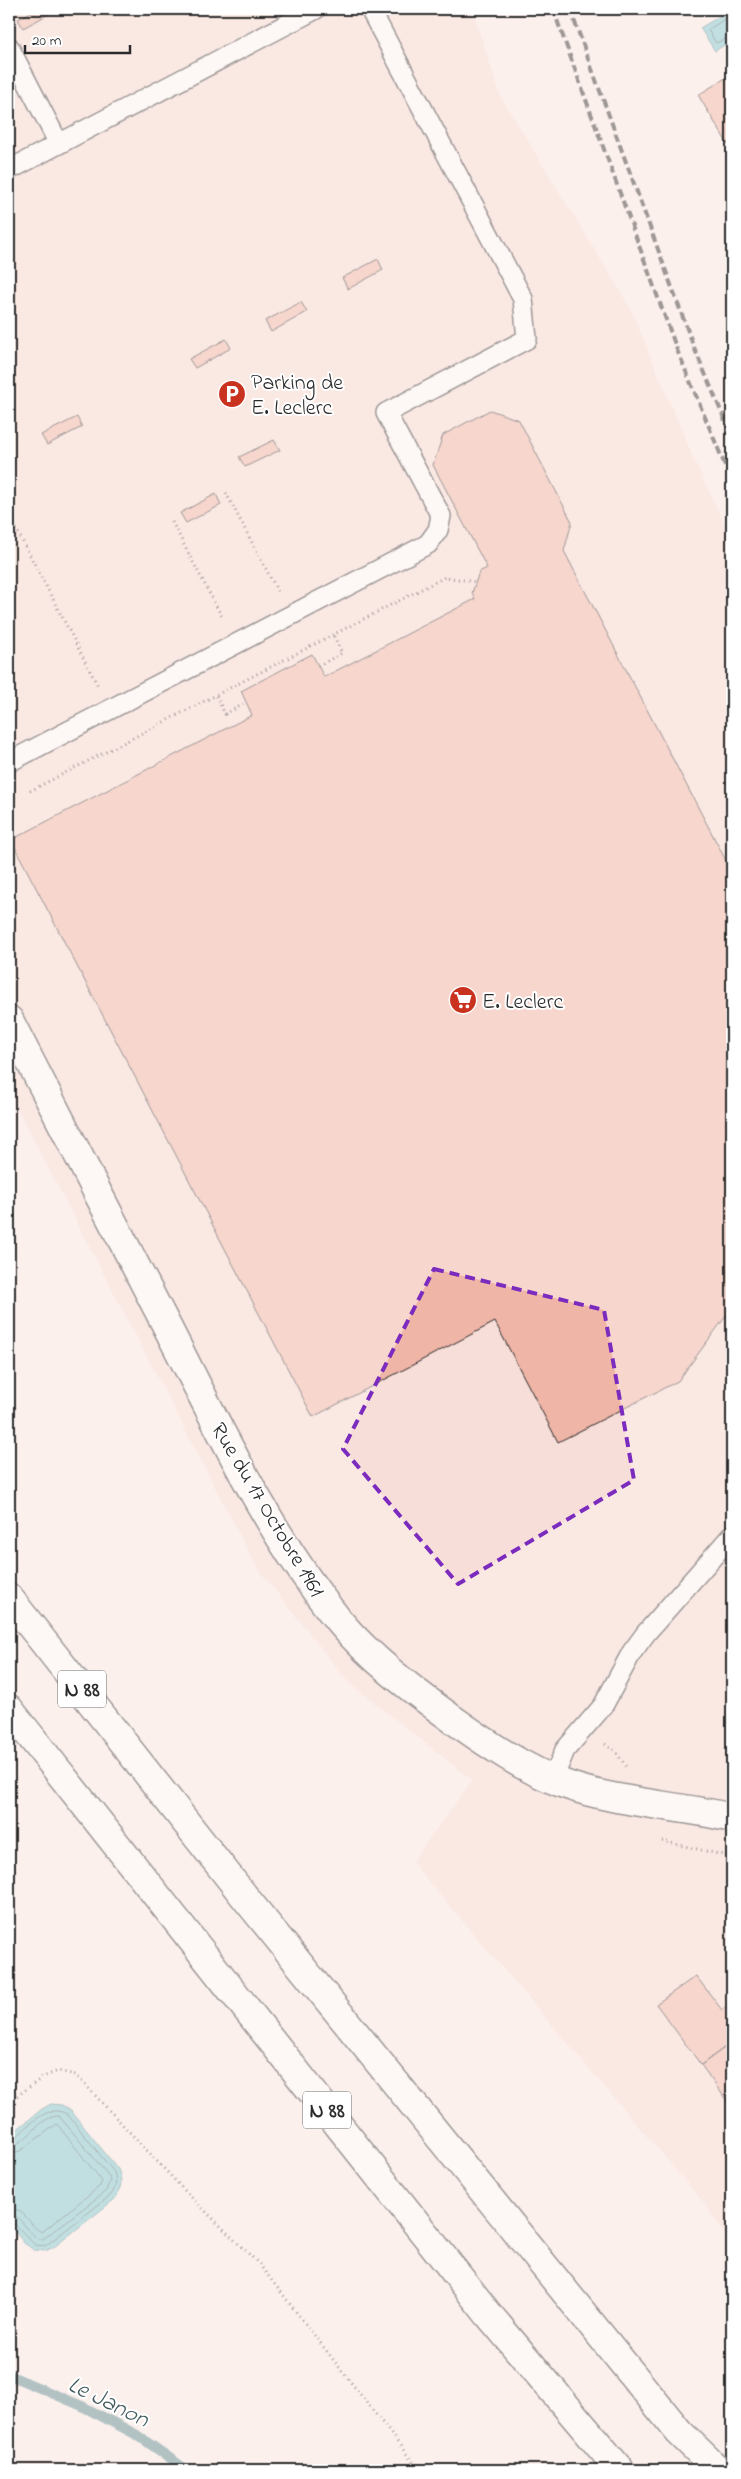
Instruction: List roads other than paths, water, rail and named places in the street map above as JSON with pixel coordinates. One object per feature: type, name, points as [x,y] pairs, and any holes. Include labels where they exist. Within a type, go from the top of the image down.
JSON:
[{"type":"main road","name":"Rue du 17 Octobre 1961","points":[[9,1020],[236,1461],[296,1561],[340,1622],[394,1676],[467,1730],[519,1763],[564,1784],[633,1800],[695,1809],[732,1818]]},
{"type":"main road","name":"N 88","points":[[9,1598],[248,1902],[679,2432],[718,2470]]},
{"type":"main road","name":"N 88","points":[[9,1709],[489,2315],[620,2470]]},
{"type":"lane","points":[[9,170],[316,9]]},
{"type":"lane","points":[[9,776],[16,759],[428,544],[438,530],[441,516],[386,413],[527,340],[523,299],[370,9]]},
{"type":"lane","points":[[9,47],[59,144]]},
{"type":"lane","points":[[553,1779],[565,1750],[603,1706],[632,1652],[732,1535]]},
{"type":"water","points":[[732,9],[732,40],[715,51],[700,28]]},
{"type":"water","points":[[51,2104],[62,2105],[71,2111],[118,2169],[121,2181],[115,2199],[54,2247],[45,2251],[34,2250],[24,2243],[9,2224],[9,2136]]},
{"type":"waterway","name":"Le Janon","points":[[9,2375],[82,2406],[137,2435],[187,2470]]},
{"type":"railway","points":[[553,9],[677,350],[732,482]]},
{"type":"railway","points":[[570,9],[693,345],[732,437]]},
{"type":"place","name":"Parking de E. Leclerc","points":[[232,394]]},
{"type":"place","name":"E. Leclerc","points":[[463,1000]]}]
